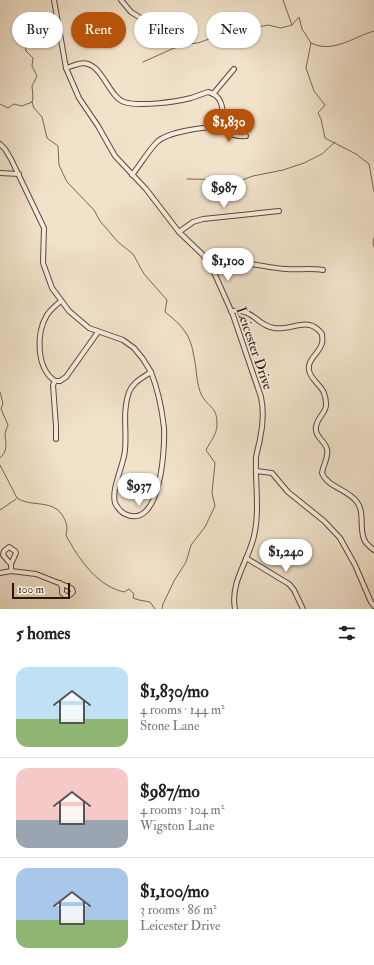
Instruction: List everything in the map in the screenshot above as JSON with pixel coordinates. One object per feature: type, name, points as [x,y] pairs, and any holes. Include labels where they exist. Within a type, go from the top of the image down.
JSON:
[{"type":"street","name":"Leicester Drive","points":[[54,0],[66,68],[79,98],[98,126],[115,156],[179,232],[203,255],[214,270],[232,311],[262,404],[262,426],[256,456],[258,489],[257,521],[254,537],[236,584],[233,599],[235,609]]},
{"type":"street","points":[[122,0],[134,14]]},
{"type":"street","points":[[66,68],[78,63],[87,64],[100,73],[116,97],[124,102],[135,104],[178,101],[208,92],[220,100],[222,119],[217,127]]},
{"type":"street","points":[[213,94],[234,69]]},
{"type":"street","points":[[132,175],[158,141],[166,137],[197,128],[217,127],[231,135],[238,137],[246,136]]},
{"type":"street","points":[[0,144],[5,149],[19,174],[44,228],[44,263],[52,288],[61,301],[89,328],[123,340],[134,348],[143,358],[151,372],[163,420],[164,440],[162,466],[153,502],[147,512],[139,516],[132,516],[125,514],[119,509],[115,504],[114,494],[125,450],[126,405],[129,392],[136,382],[151,372]]},
{"type":"street","points":[[0,173],[19,174]]},
{"type":"street","points":[[179,232],[193,222],[203,219],[278,211]]},
{"type":"street","points":[[214,270],[226,265],[242,263],[288,270],[323,270]]},
{"type":"street","points":[[55,382],[47,375],[44,369],[40,354],[40,337],[47,314],[61,301]]},
{"type":"street","points":[[232,311],[241,310],[249,313],[271,327],[282,329],[310,324],[315,326],[322,334],[322,345],[312,359],[308,370],[312,378],[324,393],[326,405],[324,414],[318,421],[315,429],[327,449],[327,455],[322,473],[328,482],[350,495],[357,502],[361,510],[364,540],[374,550]]},
{"type":"street","points":[[55,382],[66,377],[98,332]]},
{"type":"street","points":[[55,382],[56,439]]},
{"type":"street","points":[[256,471],[272,473],[288,492],[324,520],[340,538],[355,565],[374,606]]},
{"type":"street","points":[[246,558],[289,584],[294,590],[303,609]]},
{"type":"street","points":[[11,564],[11,571]]},
{"type":"street","points":[[0,573],[11,571],[36,574],[60,583]]},
{"type":"waterway","points":[[283,0],[292,25],[299,17],[302,29],[311,43],[306,68],[314,91],[325,105],[318,113],[321,119],[325,138],[356,154],[369,164],[374,192]]},
{"type":"waterway","points":[[143,62],[186,44],[198,43],[223,34],[268,25],[281,28],[292,25]]},
{"type":"waterway","points":[[311,43],[319,46],[335,46],[374,31]]},
{"type":"waterway","points":[[26,48],[26,51],[33,58],[32,66],[37,76],[32,86],[32,102],[34,108],[42,117],[47,138],[58,146],[59,165],[67,182],[94,210],[100,221],[118,242],[133,254],[144,274],[167,300],[165,312],[185,331],[193,349],[200,391],[202,396],[216,414],[216,432],[206,450],[215,463],[212,493],[215,506],[205,527],[191,545],[186,562],[174,581],[162,609]]},
{"type":"waterway","points":[[0,104],[8,108],[14,104],[22,106],[32,102]]},
{"type":"waterway","points":[[187,179],[242,180],[253,176],[283,170],[304,163],[322,154],[335,142]]},
{"type":"waterway","points":[[374,238],[374,247]]},
{"type":"waterway","points":[[0,392],[3,403],[1,409],[8,425],[5,434],[5,450],[0,458]]},
{"type":"waterway","points":[[0,465],[17,498],[26,502],[48,505],[54,507],[60,512],[66,524],[67,538],[82,561],[94,575],[108,586],[124,592],[129,589],[134,594],[133,598],[150,602],[155,609]]},
{"type":"waterway","points":[[0,510],[16,499]]}]
